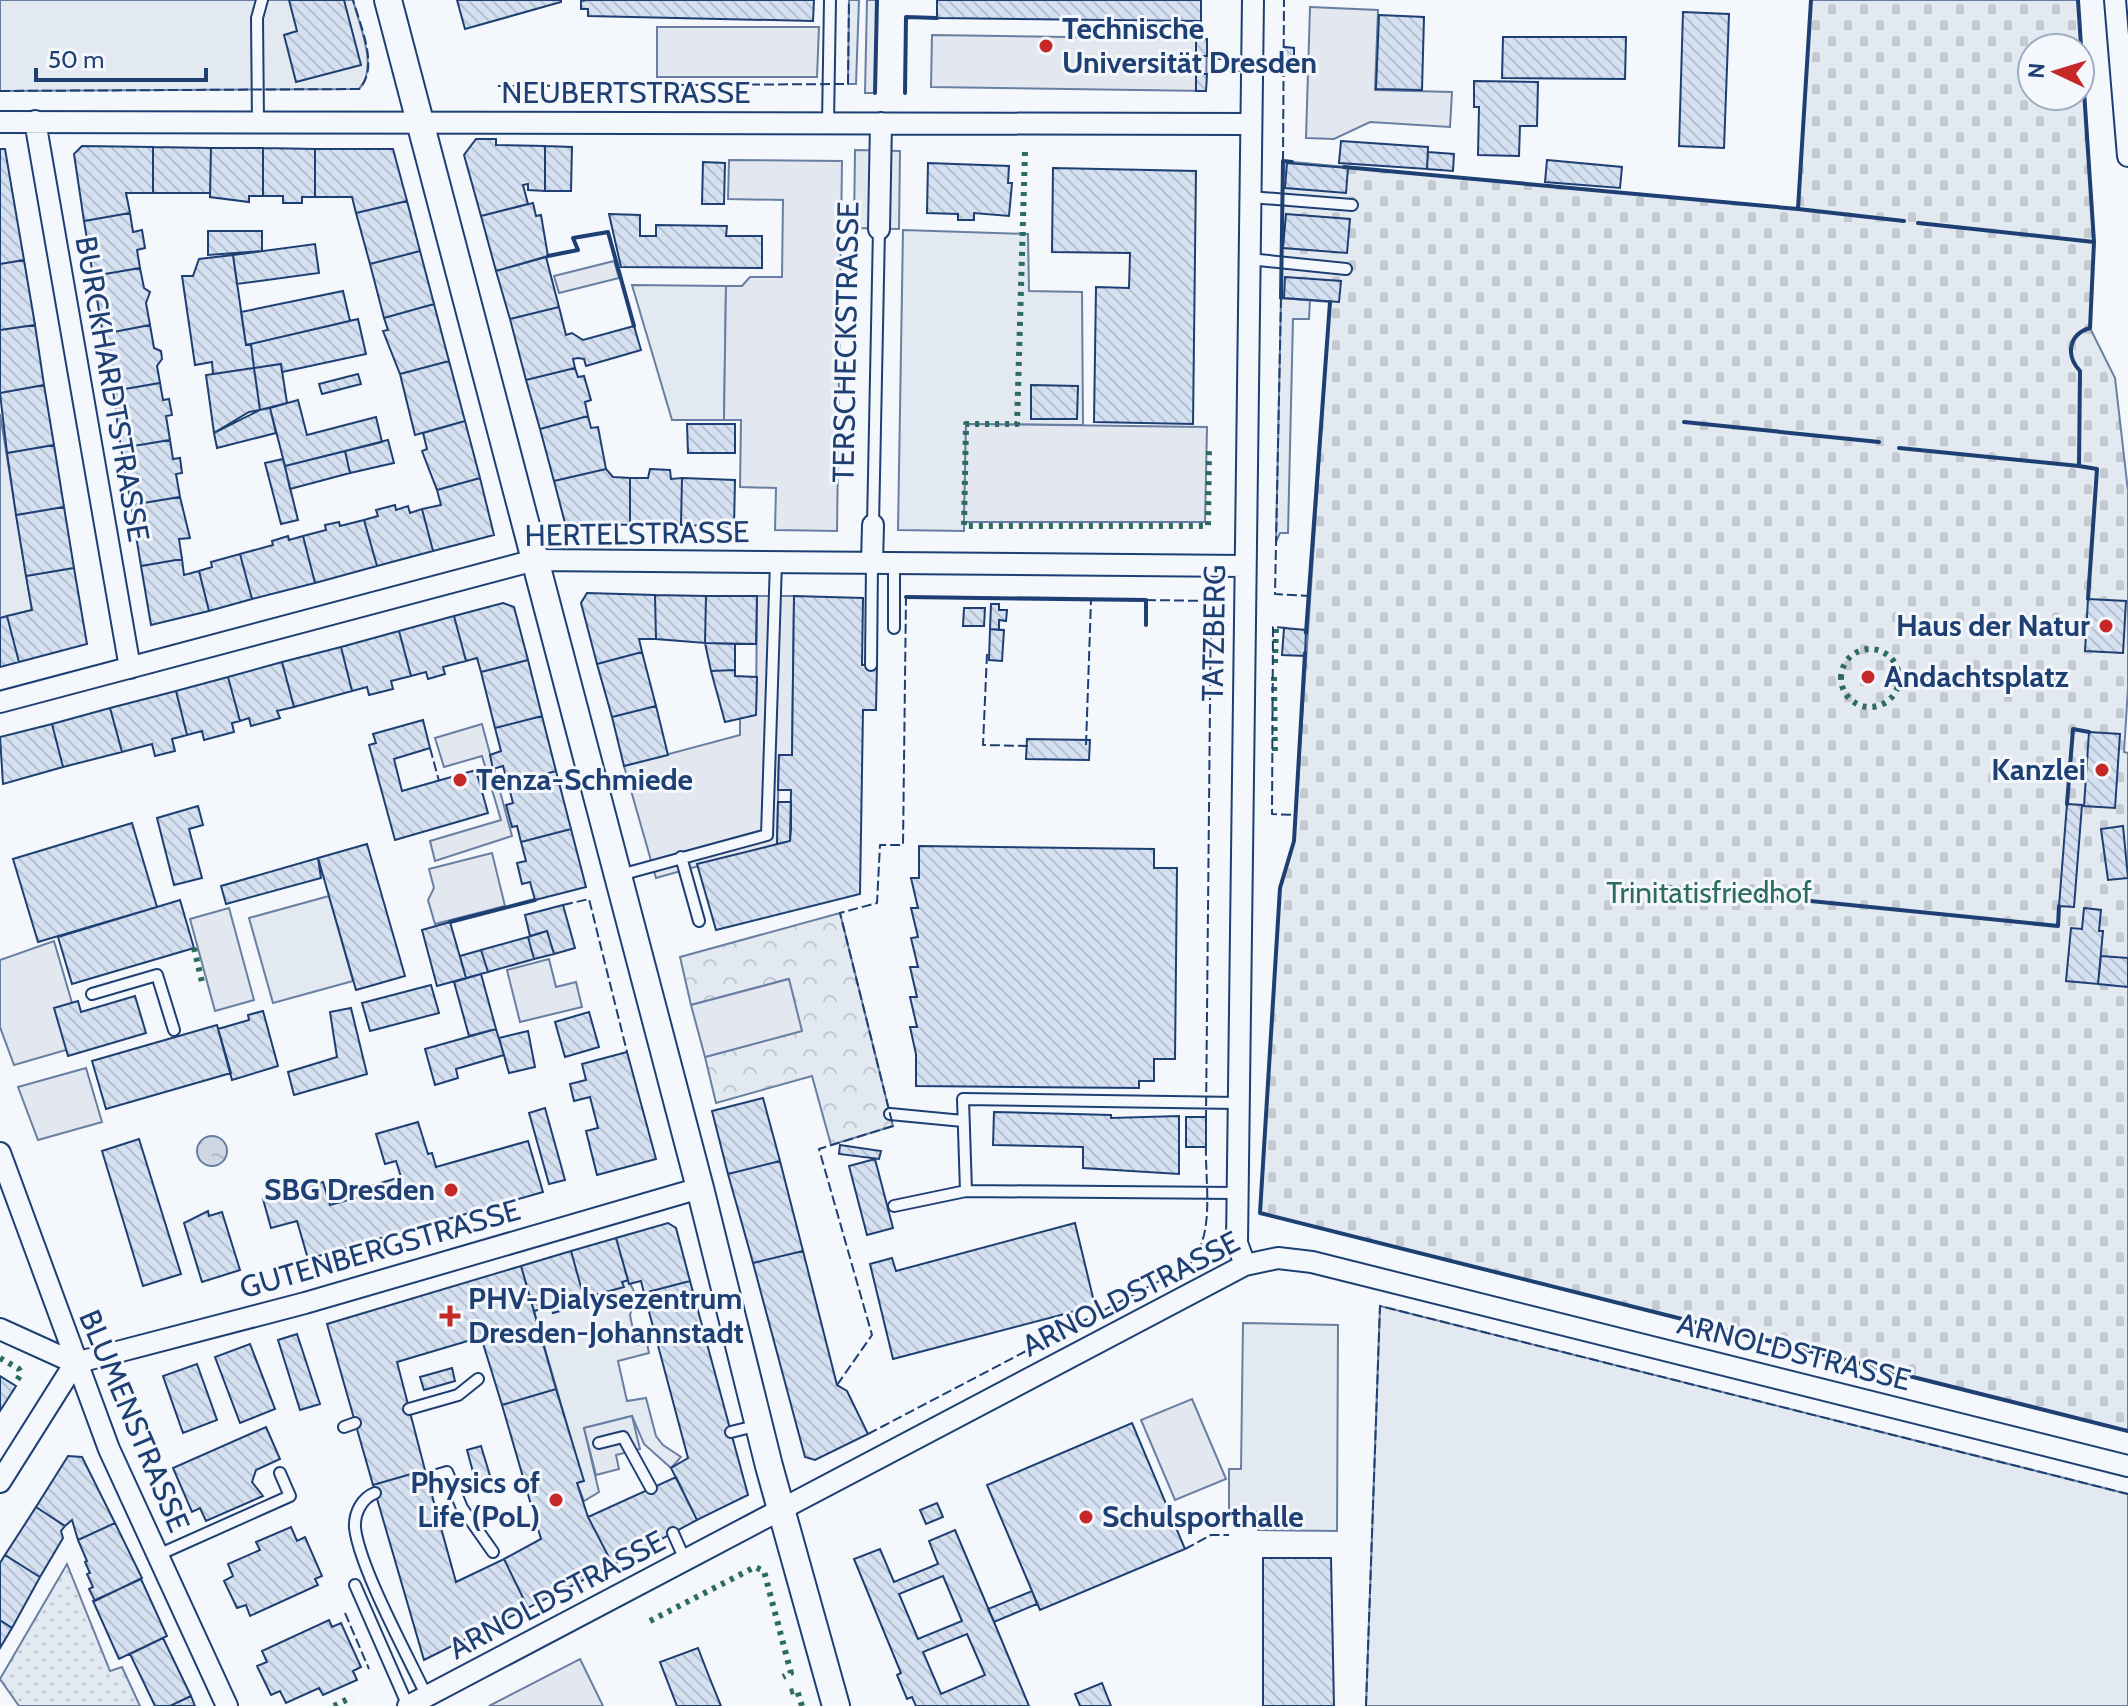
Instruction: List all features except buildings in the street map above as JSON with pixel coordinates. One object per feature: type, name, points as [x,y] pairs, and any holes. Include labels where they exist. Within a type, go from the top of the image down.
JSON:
[{"type":"street","points":[[388,0],[700,1188],[759,1425],[836,1706]]},
{"type":"street","name":"TATZBERG","points":[[1245,1265],[1237,1243],[1237,1193],[1253,0]]},
{"type":"street","points":[[2115,0],[2128,156]]},
{"type":"street","name":"BURCKHARDTSTRASSE","points":[[35,121],[130,668]]},
{"type":"street","name":"NEUBERTSTRASSE","points":[[0,122],[1251,124]]},
{"type":"street","name":"TERSCHECKSTRASSE","points":[[879,229],[881,123]]},
{"type":"street","name":"TERSCHECKSTRASSE","points":[[872,563],[873,525]]},
{"type":"street","name":"HERTELSTRASSE","points":[[0,702],[535,560],[1245,566]]},
{"type":"street","name":"BLUMENSTRASSE","points":[[0,1153],[109,1449],[227,1706]]},
{"type":"street","name":"GUTENBERGSTRASSE","points":[[75,1363],[305,1303],[700,1188]]},
{"type":"street","name":"ARNOLDSTRASSE","points":[[408,1706],[1245,1265],[1278,1258],[1312,1262],[2128,1466]]},
{"type":"street","points":[[0,1329],[75,1363],[0,1482]]},
{"type":"lane","points":[[258,122],[257,18],[262,0]]},
{"type":"lane","points":[[828,123],[830,0]]},
{"type":"lane","points":[[1216,65],[1252,65]]},
{"type":"lane","points":[[1250,197],[1352,205]]},
{"type":"lane","name":"TERSCHECKSTRASSE","points":[[873,525],[879,229]]},
{"type":"lane","points":[[1249,259],[1346,269]]},
{"type":"lane","points":[[618,875],[767,835],[776,562]]},
{"type":"lane","points":[[871,665],[872,563]]},
{"type":"lane","points":[[894,563],[894,628]]},
{"type":"lane","points":[[681,857],[699,921]]},
{"type":"lane","points":[[92,994],[157,975],[174,1030]]},
{"type":"lane","points":[[966,1191],[963,1099],[1238,1103]]},
{"type":"lane","points":[[890,1114],[963,1121]]},
{"type":"lane","points":[[894,1206],[966,1191],[1237,1193]]},
{"type":"lane","points":[[409,1409],[458,1395],[478,1379]]},
{"type":"lane","points":[[731,1432],[759,1425]]},
{"type":"lane","points":[[599,1443],[623,1437],[651,1488]]},
{"type":"lane","points":[[427,1478],[447,1472],[462,1508],[493,1552]]},
{"type":"lane","points":[[158,1555],[290,1496],[280,1473]]},
{"type":"lane","points":[[375,1493],[366,1497],[360,1506],[355,1527],[370,1571],[427,1697]]},
{"type":"lane","points":[[673,1533],[686,1561]]},
{"type":"lane","points":[[355,1585],[408,1706]]},
{"type":"green space","points":[[0,0],[353,0],[366,46],[365,80],[359,89],[0,91]]},
{"type":"green space","points":[[849,0],[859,0],[856,84],[848,84]]},
{"type":"green space","points":[[867,0],[877,0],[875,93],[865,93]]},
{"type":"green space","name":"Trinitatisfriedhof","points":[[1811,0],[2078,0],[2080,32],[2016,32],[2016,112],[2085,112],[2094,242],[2090,328],[2115,378],[2128,491],[2128,688],[2124,752],[2128,753],[2128,1431],[1260,1213],[1280,888],[1294,841],[1330,302],[1281,298],[1283,161],[1798,209]]},
{"type":"green space","points":[[903,230],[1028,234],[1029,291],[1082,292],[1083,425],[966,424],[964,531],[898,530]]},
{"type":"green space","points":[[632,285],[726,286],[724,420],[672,420]]},
{"type":"green space","points":[[1281,298],[1310,300],[1309,319],[1293,319],[1288,533],[1280,533],[1276,542]]},
{"type":"green space","points":[[0,414],[32,610],[0,618]]},
{"type":"green space","points":[[329,896],[353,981],[273,1003],[249,918]]},
{"type":"green space","points":[[840,913],[893,1126],[831,1145],[812,1076],[716,1103],[705,1057],[801,1031],[788,979],[691,1005],[680,957]]},
{"type":"green space","points":[[628,1280],[636,1295],[630,1315],[636,1345],[647,1343],[649,1353],[618,1361],[627,1401],[646,1398],[656,1436],[681,1457],[671,1468],[644,1444],[632,1416],[584,1428],[599,1492],[584,1501],[577,1483],[583,1480],[534,1311],[551,1306],[553,1313],[570,1308],[569,1302]]},
{"type":"green space","points":[[1380,1306],[2128,1494],[2128,1706],[1366,1706]]},
{"type":"green space","points":[[1243,1323],[1338,1325],[1337,1531],[1258,1530],[1258,1512],[1229,1511],[1229,1469],[1241,1469]]},
{"type":"green space","points":[[67,1564],[110,1671],[122,1667],[140,1706],[19,1706],[0,1679]]},
{"type":"shaded area","points":[[1310,7],[1378,10],[1375,90],[1452,92],[1450,127],[1370,122],[1334,139],[1306,138]]},
{"type":"shaded area","points":[[657,27],[819,27],[817,77],[657,77]]},
{"type":"shaded area","points":[[932,35],[1207,39],[1206,91],[931,87]]},
{"type":"shaded area","points":[[855,150],[900,151],[899,229],[854,228]]},
{"type":"shaded area","points":[[729,160],[842,161],[837,531],[775,530],[776,488],[740,487],[741,420],[724,420],[726,286],[742,286],[750,277],[782,277],[783,200],[728,199]]},
{"type":"shaded area","points":[[614,261],[619,278],[559,293],[554,276]]},
{"type":"shaded area","points":[[966,424],[1207,427],[1205,522],[964,522]]},
{"type":"shaded area","points":[[757,596],[794,596],[792,755],[779,755],[777,844],[656,878],[624,766],[740,735],[740,718],[756,715]]},
{"type":"shaded area","points":[[482,724],[512,836],[435,861],[430,841],[501,820],[482,756],[444,767],[435,738]]},
{"type":"shaded area","points":[[492,853],[505,906],[435,924],[428,900],[434,888],[429,869]]},
{"type":"shaded area","points":[[229,908],[254,1000],[215,1011],[190,919]]},
{"type":"shaded area","points":[[54,941],[72,1003],[66,1050],[14,1065],[0,1027],[0,960]]},
{"type":"shaded area","points":[[549,959],[556,987],[576,982],[582,1007],[520,1022],[507,970]]},
{"type":"shaded area","points":[[789,979],[802,1031],[705,1057],[691,1005]]},
{"type":"shaded area","points":[[86,1068],[102,1122],[38,1140],[18,1087]]},
{"type":"shaded area","points":[[1192,1399],[1226,1479],[1175,1500],[1141,1420]]},
{"type":"shaded area","points":[[632,1416],[640,1449],[616,1455],[619,1469],[596,1475],[584,1428]]},
{"type":"shaded area","points":[[580,1659],[603,1706],[489,1706]]},
{"type":"water","points":[[212,1136],[223,1140],[227,1151],[223,1162],[212,1166],[201,1162],[197,1151],[201,1140]]},
{"type":"hedge","points":[[1025,152],[1017,424],[966,424],[964,526],[1208,526],[1209,447]]},
{"type":"hedge","points":[[1275,663],[1276,629]]},
{"type":"hedge","points":[[1870,649],[1891,657],[1899,678],[1891,699],[1870,707],[1849,699],[1841,678],[1849,657],[1870,649]]},
{"type":"hedge","points":[[1274,677],[1275,757]]},
{"type":"hedge","points":[[194,948],[202,982]]},
{"type":"hedge","points":[[0,1358],[19,1369],[21,1374],[16,1382]]},
{"type":"hedge","points":[[650,1621],[755,1567],[764,1571],[791,1673],[783,1677]]},
{"type":"hedge","points":[[790,1692],[797,1690],[802,1706]]},
{"type":"hedge","points":[[334,1706],[352,1697]]},
{"type":"fence","points":[[0,91],[359,89],[368,70],[368,58],[353,0]]},
{"type":"fence","points":[[498,86],[848,84],[849,0]]},
{"type":"fence","points":[[1283,161],[1284,0]]},
{"type":"fence","points":[[1281,298],[1275,594],[1309,596]]},
{"type":"fence","points":[[837,1385],[872,1335],[819,1149],[893,1126],[840,913],[877,903],[880,845],[903,845],[906,597]]},
{"type":"fence","points":[[1086,745],[1091,600]]},
{"type":"fence","points":[[1146,600],[1211,601],[1206,1117]]},
{"type":"fence","points":[[1287,628],[1273,627],[1272,814],[1295,815]]},
{"type":"fence","points":[[987,654],[983,745],[1032,746]]},
{"type":"fence","points":[[430,748],[439,781]]},
{"type":"fence","points":[[563,905],[589,899],[627,1052]]},
{"type":"fence","points":[[868,1434],[1188,1266],[1197,1254],[1206,1226],[1206,1147]]},
{"type":"fence","points":[[1366,1706],[1380,1306],[2128,1494]]},
{"type":"fence","points":[[1185,1549],[1211,1535],[1229,1535]]},
{"type":"fence","points":[[345,1613],[369,1669]]},
{"type":"wall","points":[[875,93],[877,0]]},
{"type":"wall","points":[[1811,0],[1798,209],[1904,221]]},
{"type":"wall","points":[[1899,448],[2079,466],[2080,371],[2071,352],[2077,335],[2090,328],[2094,242],[2078,0]]},
{"type":"wall","points":[[905,93],[906,17],[937,18]]},
{"type":"wall","points":[[1281,298],[1283,161],[1292,162]]},
{"type":"wall","points":[[1344,167],[1798,209]]},
{"type":"wall","points":[[1918,223],[2094,242]]},
{"type":"wall","points":[[548,256],[578,250],[573,238],[608,232],[634,326]]},
{"type":"wall","points":[[1306,633],[1330,302]]},
{"type":"wall","points":[[1684,422],[1879,442]]},
{"type":"wall","points":[[2079,466],[2097,469],[2088,599]]},
{"type":"wall","points":[[906,597],[1146,600],[1146,625]]},
{"type":"wall","points":[[1305,653],[1294,841],[1280,888],[1260,1213],[2128,1431]]},
{"type":"wall","points":[[2067,804],[2073,729],[2089,732]]},
{"type":"wall","points":[[1661,886],[2058,926],[2059,906]]},
{"type":"wall","points":[[450,922],[535,900]]},
{"type":"place","name":"Technische Universität Dresden","points":[[1046,46]]},
{"type":"place","name":"Haus der Natur","points":[[2106,626]]},
{"type":"place","name":"Andachtsplatz","points":[[1868,677]]},
{"type":"place","name":"Kanzlei","points":[[2102,770]]},
{"type":"place","name":"Tenza-Schmiede","points":[[460,780]]},
{"type":"place","name":"SBG Dresden","points":[[451,1190]]},
{"type":"place","name":"PHV-Dialysezentrum Dresden-Johannstadt","points":[[450,1316]]},
{"type":"place","name":"Physics of Life (PoL)","points":[[556,1500]]},
{"type":"place","name":"Schulsporthalle","points":[[1086,1517]]}]
